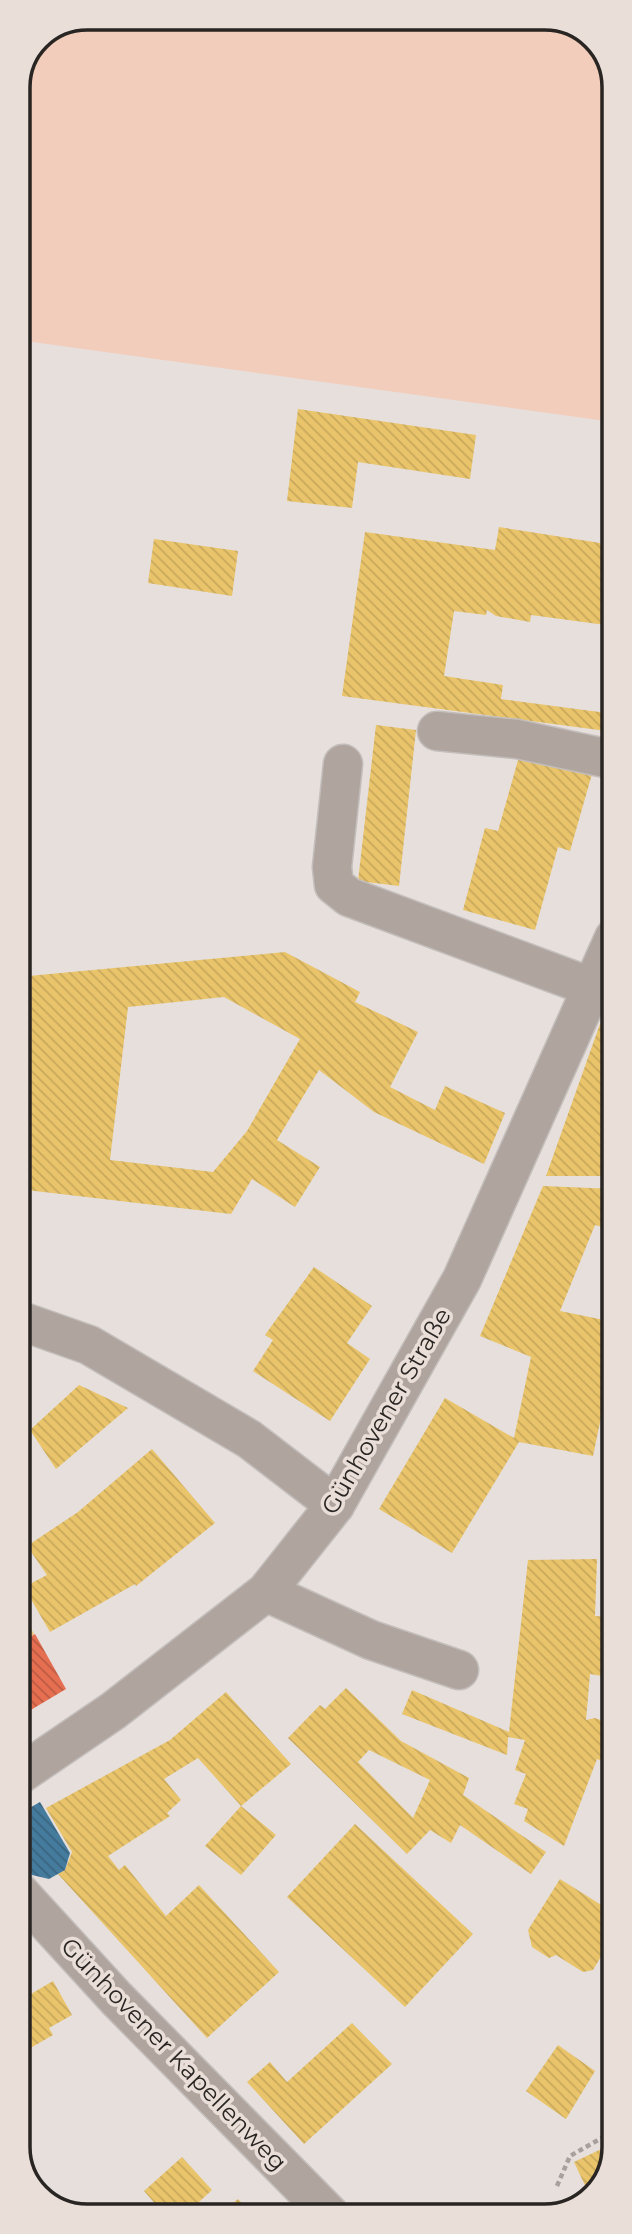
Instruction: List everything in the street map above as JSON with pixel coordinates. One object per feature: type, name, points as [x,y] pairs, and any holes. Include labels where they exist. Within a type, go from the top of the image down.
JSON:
[{"type":"street","points":[[437,731],[517,739],[602,757]]},
{"type":"street","points":[[343,764],[332,867],[334,885],[349,897],[591,987]]},
{"type":"street","name":"Günhovener Straße","points":[[30,1768],[113,1711],[266,1592],[335,1505],[462,1279],[602,964]]},
{"type":"street","points":[[30,1324],[89,1345],[249,1439],[335,1505]]},
{"type":"street","points":[[266,1592],[371,1640],[459,1670]]},
{"type":"street","name":"Günhovener Kapellenweg","points":[[30,1904],[116,1998],[318,2204]]},
{"type":"path","points":[[557,2186],[570,2156],[602,2138]]},
{"type":"shaded area","points":[[87,30],[549,30],[574,37],[595,58],[602,87],[602,420],[30,342],[30,87],[34,65],[39,55],[55,39],[65,34]]},
{"type":"building: Homes","points":[[298,409],[476,435],[470,479],[358,462],[352,508],[287,501]]},
{"type":"building: Homes","points":[[499,527],[602,543],[602,625],[531,615],[530,622],[496,616],[487,610],[486,615],[454,611],[444,676],[503,685],[501,699],[602,712],[602,730],[342,696],[365,532],[495,550]]},
{"type":"building: Homes","points":[[154,539],[238,551],[232,596],[148,583]]},
{"type":"building: Homes","points":[[376,725],[416,730],[399,886],[358,881]]},
{"type":"building: Homes","points":[[522,746],[594,767],[570,851],[558,847],[535,930],[463,910],[485,828],[498,831]]},
{"type":"building: Homes","points":[[285,952],[360,992],[355,1002],[418,1032],[390,1087],[435,1110],[445,1086],[505,1113],[484,1164],[374,1112],[319,1070],[277,1140],[320,1167],[295,1207],[252,1179],[231,1214],[30,1190],[30,976]],"holes":[[[224,997],[300,1039],[247,1131],[213,1172],[110,1160],[128,1007]]]},
{"type":"building: Homes","points":[[600,1024],[602,1024],[602,1176],[546,1176]]},
{"type":"building: Homes","points":[[543,1186],[602,1188],[602,1227],[595,1225],[560,1311],[602,1320],[602,1413],[593,1456],[519,1442],[452,1553],[379,1509],[445,1398],[514,1438],[531,1357],[480,1336]]},
{"type":"building: Homes","points":[[314,1267],[372,1306],[347,1343],[370,1359],[330,1421],[253,1371],[273,1340],[265,1335]]},
{"type":"building: Homes","points":[[79,1385],[128,1408],[56,1469],[30,1430]]},
{"type":"building: Homes","points":[[152,1449],[215,1523],[136,1586],[135,1584],[50,1632],[30,1597],[30,1584],[47,1575],[30,1550],[30,1544],[78,1512]]},
{"type":"building: Homes","points":[[597,1559],[595,1616],[602,1616],[602,1676],[590,1674],[586,1720],[595,1718],[602,1721],[602,1761],[597,1759],[564,1846],[524,1821],[528,1809],[514,1804],[526,1774],[515,1770],[525,1740],[508,1737],[507,1755],[402,1714],[412,1690],[509,1732],[528,1560]]},
{"type":"building: Homes","points":[[346,1688],[401,1741],[469,1778],[463,1795],[546,1852],[531,1874],[460,1825],[451,1843],[430,1830],[407,1854],[288,1738],[320,1705],[325,1709]],"holes":[[[369,1750],[430,1780],[413,1818],[358,1762]]]},
{"type":"building: Homes","points":[[226,1692],[291,1764],[241,1806],[198,1758],[164,1779],[181,1800],[167,1813],[170,1816],[108,1856],[119,1870],[125,1865],[166,1916],[199,1885],[279,1972],[207,2038],[58,1874],[65,1870],[72,1852],[46,1808],[170,1740]]},
{"type":"building: Homes","points":[[241,1806],[276,1835],[241,1875],[205,1846]]},
{"type":"building: Homes","points":[[355,1824],[473,1934],[405,2007],[287,1897]]},
{"type":"building: Homes","points":[[560,1879],[602,1905],[602,1955],[593,1970],[583,1972],[556,1955],[549,1958],[532,1947],[528,1930]]},
{"type":"building: Homes","points":[[53,1981],[72,2015],[49,2028],[53,2035],[30,2048],[30,1995]]},
{"type":"building: Homes","points":[[352,2023],[392,2064],[304,2144],[247,2082],[270,2062],[287,2082]]},
{"type":"building: Homes","points":[[558,2045],[595,2071],[566,2119],[526,2091]]},
{"type":"building: Homes","points":[[602,2149],[599,2165],[586,2187],[574,2162]]},
{"type":"building: Homes","points":[[182,2157],[212,2190],[197,2204],[155,2204],[144,2191]]},
{"type":"building: Shops","points":[[35,1634],[66,1689],[30,1710],[30,1637]]},
{"type":"building: Public","points":[[40,1802],[70,1853],[65,1870],[49,1879],[32,1875],[30,1872],[30,1808]]}]
